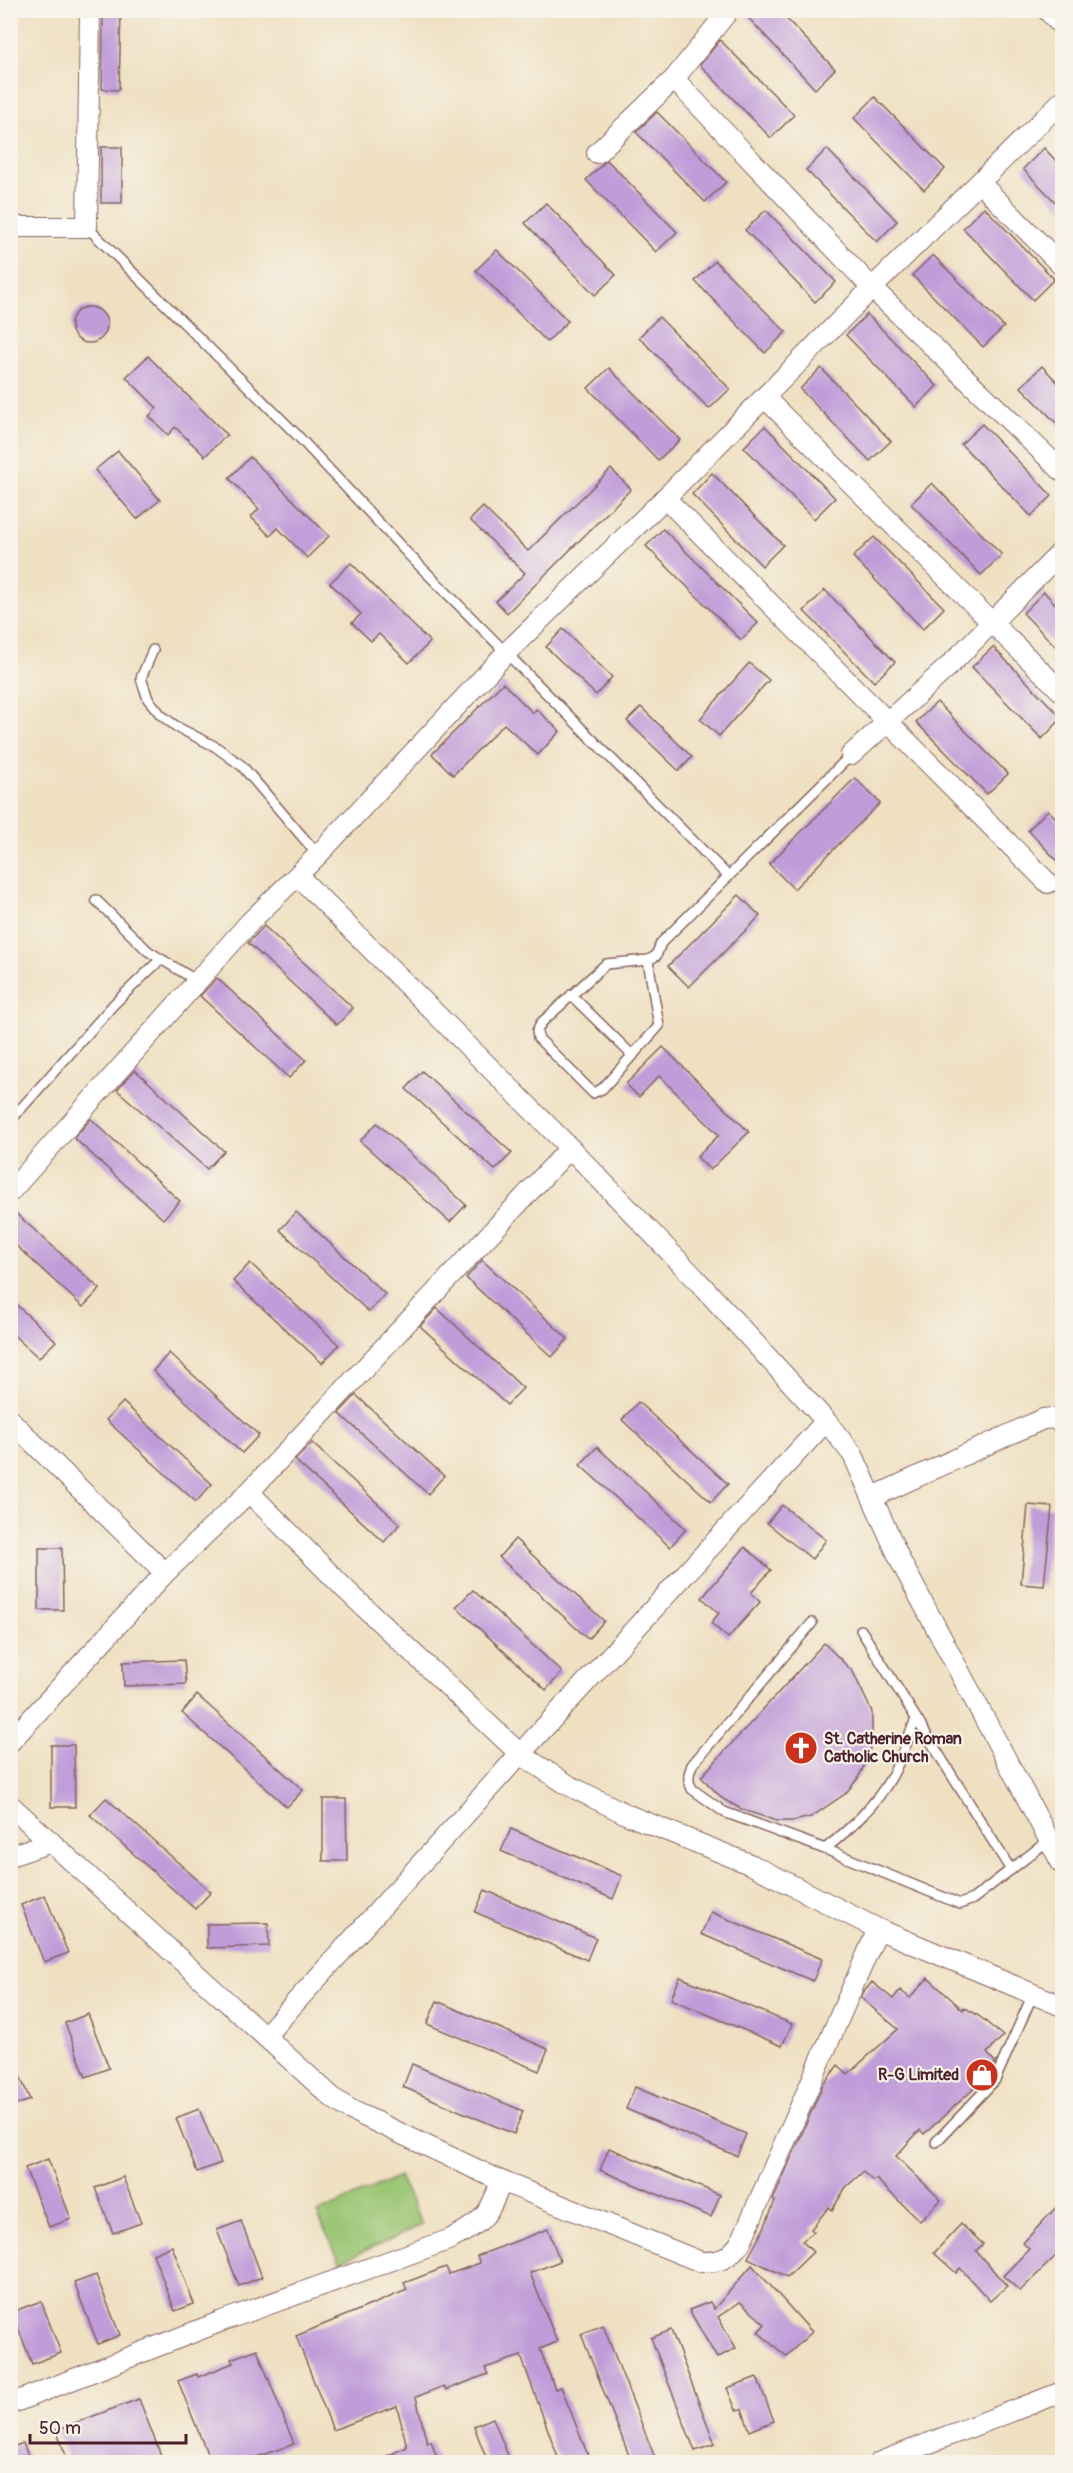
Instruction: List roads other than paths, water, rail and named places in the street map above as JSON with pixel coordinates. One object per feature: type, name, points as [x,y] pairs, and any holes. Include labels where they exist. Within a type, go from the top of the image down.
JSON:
[{"type":"street","points":[[10,226],[87,227],[90,10]]},
{"type":"street","points":[[597,153],[674,79],[729,10]]},
{"type":"street","points":[[1047,10],[1062,26]]},
{"type":"street","points":[[674,79],[872,288],[1062,471]]},
{"type":"street","points":[[10,1192],[250,922],[318,855],[506,653],[665,498],[872,288],[1062,101]]},
{"type":"street","points":[[980,183],[1062,266]]},
{"type":"street","points":[[764,397],[1062,692]]},
{"type":"street","points":[[665,498],[1048,883]]},
{"type":"street","points":[[851,754],[949,666],[1062,551]]},
{"type":"street","points":[[297,876],[570,1148],[695,1278],[826,1421],[853,1455],[902,1562],[1062,1864]]},
{"type":"street","points":[[10,1742],[165,1574],[249,1492],[570,1148]]},
{"type":"street","points":[[873,1497],[1043,1419],[1060,1419]]},
{"type":"street","points":[[10,1420],[165,1574]]},
{"type":"street","points":[[266,2035],[826,1421]]},
{"type":"street","points":[[249,1492],[345,1588],[520,1754],[568,1785],[628,1815],[752,1865],[878,1929],[1062,2006]]},
{"type":"street","points":[[10,1805],[334,2099],[351,2110],[501,2181],[701,2262],[718,2262],[731,2255],[741,2242],[878,1929]]},
{"type":"street","points":[[10,1856],[51,1842]]},
{"type":"street","points":[[10,2404],[222,2321],[451,2239],[476,2226],[493,2206],[501,2181]]},
{"type":"street","points":[[880,2463],[1062,2392]]},
{"type":"lane","points":[[87,227],[297,435],[408,554],[728,876]]},
{"type":"lane","points":[[153,650],[141,678],[148,699],[154,707],[177,727],[216,747],[242,766],[318,855]]},
{"type":"lane","points":[[648,960],[659,1026],[598,1092],[593,1093],[538,1038],[537,1031],[542,1023],[606,964],[648,960],[656,956],[661,943],[851,754]]},
{"type":"lane","points":[[96,900],[148,951],[197,981]]},
{"type":"lane","points":[[10,1120],[114,1004],[160,960]]},
{"type":"lane","points":[[571,994],[633,1056]]},
{"type":"lane","points":[[812,1623],[692,1765],[688,1774],[689,1782],[701,1797],[724,1812],[825,1849],[960,1904],[974,1899],[1049,1839]]},
{"type":"lane","points":[[861,1630],[1011,1870]]},
{"type":"lane","points":[[825,1849],[850,1829],[879,1796],[893,1774],[916,1719]]},
{"type":"lane","points":[[936,2142],[995,2080],[1033,1994]]},
{"type":"place","name":"St. Catherine Roman Catholic Church","points":[[801,1748]]},
{"type":"place","name":"R-G Limited","points":[[982,2075]]}]
